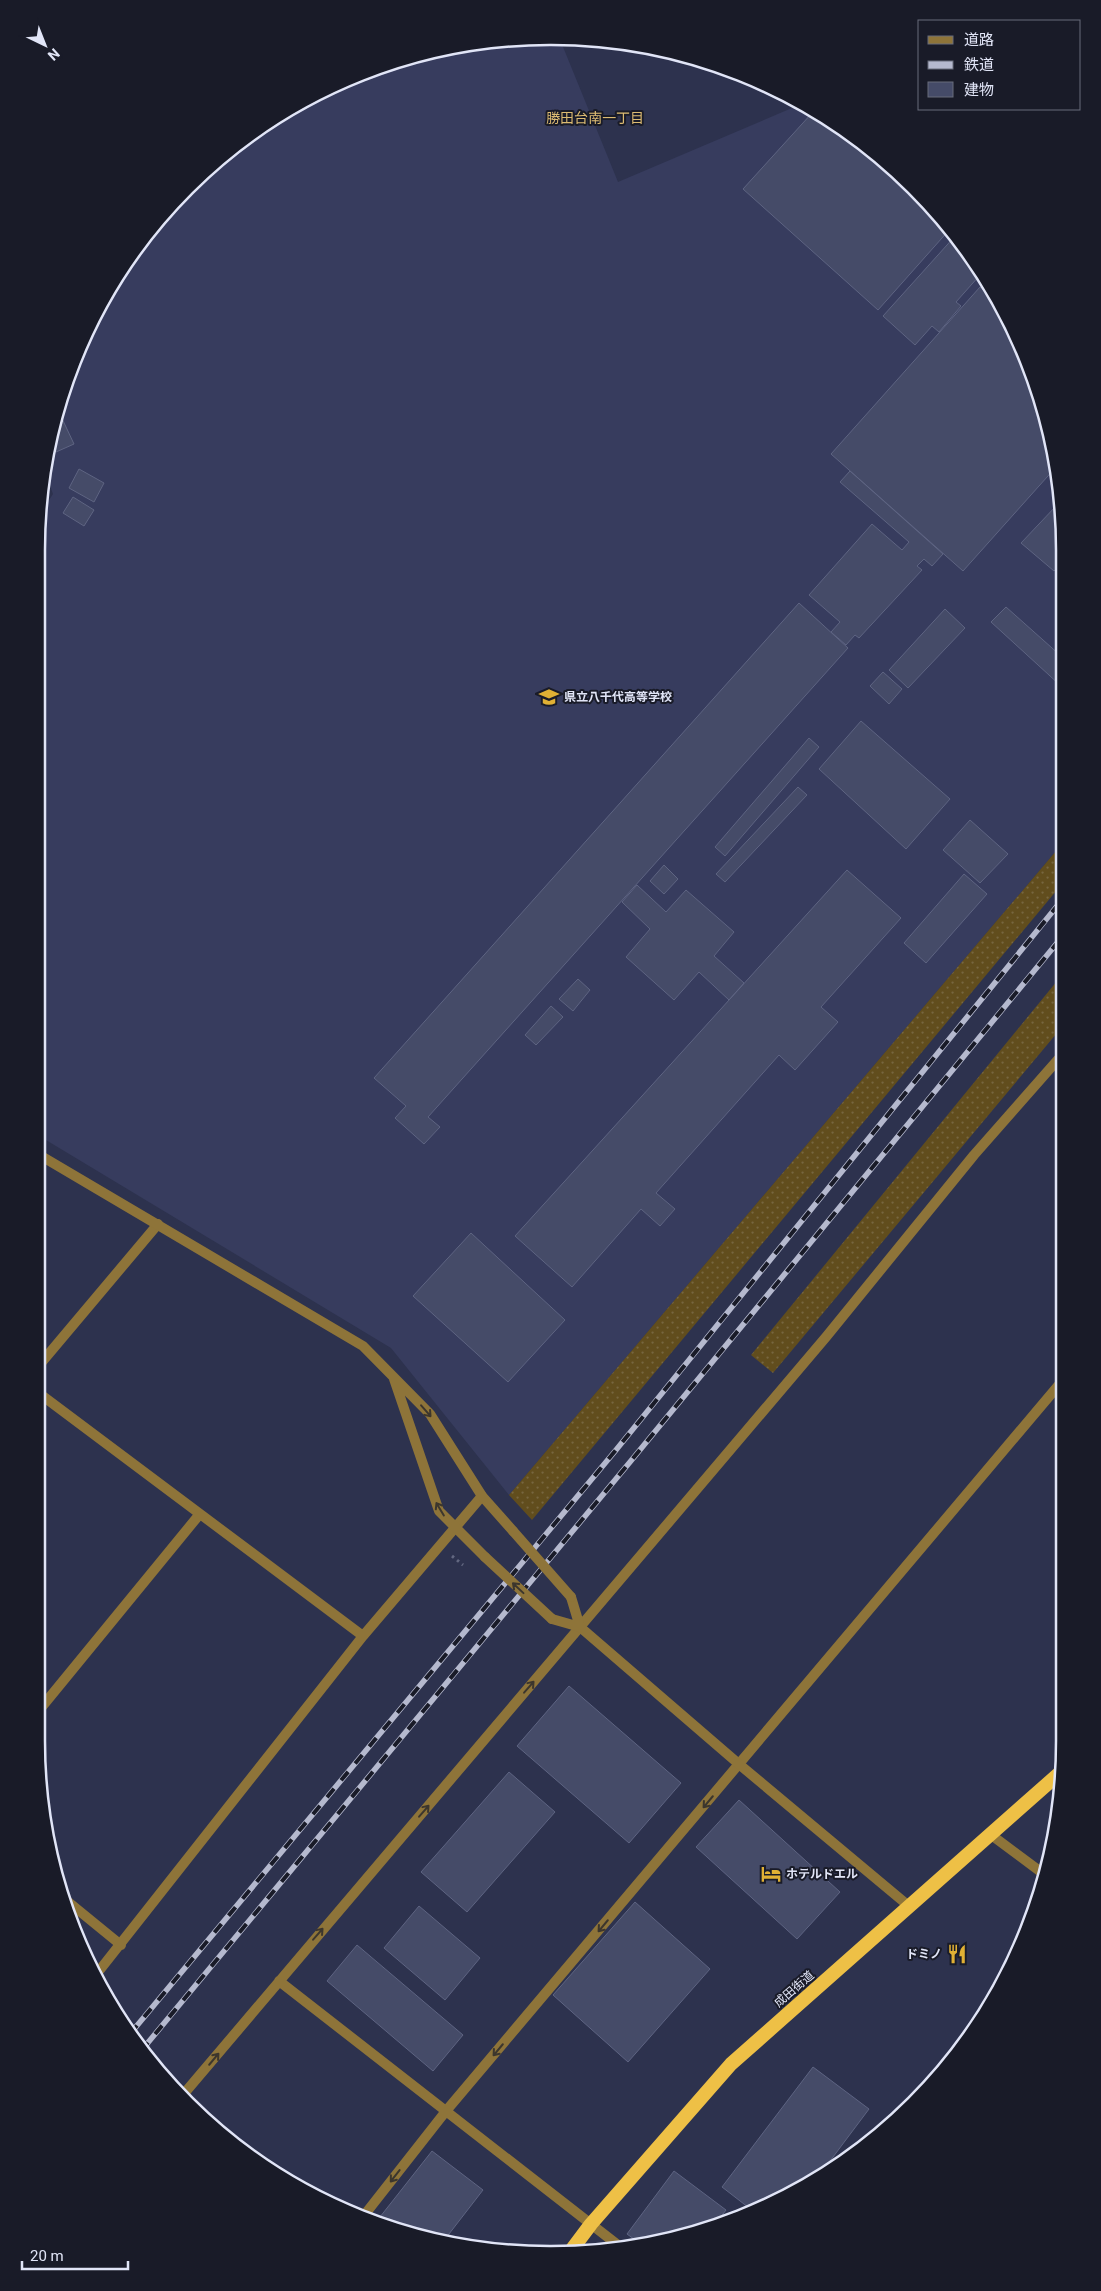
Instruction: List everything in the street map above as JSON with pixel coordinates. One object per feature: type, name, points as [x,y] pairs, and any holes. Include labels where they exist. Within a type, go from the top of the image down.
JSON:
[{"type":"highway","name":"成田街道","points":[[575,2245],[591,2224],[731,2064],[1055,1777]]},
{"type":"street","points":[[186,2091],[826,1337],[974,1155],[1056,1062]]},
{"type":"street","points":[[45,1158],[364,1346],[430,1414],[482,1496],[571,1597],[580,1628]]},
{"type":"street","points":[[45,1358],[158,1224]]},
{"type":"street","points":[[393,1376],[438,1512],[552,1619],[580,1628],[910,1907]]},
{"type":"street","points":[[367,2212],[446,2111],[1056,1390]]},
{"type":"street","points":[[45,1398],[363,1636]]},
{"type":"street","points":[[100,1970],[363,1636],[482,1496]]},
{"type":"street","points":[[45,1703],[199,1515]]},
{"type":"street","points":[[990,1834],[1039,1871]]},
{"type":"street","points":[[73,1906],[121,1944]]},
{"type":"street","points":[[279,1980],[614,2242]]},
{"type":"shaded area","name":"県立八千代高等学校","points":[[562,45],[618,182],[793,108],[803,113],[858,149],[884,170],[931,217],[971,270],[1004,327],[1018,357],[1039,420],[1052,485],[1055,517],[1056,851],[509,1495],[391,1348],[45,1139],[45,550],[47,503],[53,494],[49,484],[62,420],[83,357],[97,327],[130,270],[170,217],[193,193],[243,149],[270,130],[327,97],[357,83],[420,62],[485,49]]},
{"type":"shaded area","points":[[1056,851],[1056,891],[532,1520],[509,1495]]},
{"type":"shaded area","points":[[1056,982],[1056,1034],[773,1373],[751,1355]]},
{"type":"building","points":[[809,117],[858,149],[884,170],[931,217],[945,234],[878,310],[743,189]]},
{"type":"building","points":[[950,241],[976,279],[956,302],[961,306],[939,332],[932,326],[915,345],[883,316]]},
{"type":"building","points":[[980,287],[1004,327],[1018,357],[1039,420],[1050,474],[963,571],[831,454]]},
{"type":"building","points":[[62,419],[74,444],[56,452],[55,451]]},
{"type":"building","points":[[79,469],[104,483],[94,502],[69,488]]},
{"type":"building","points":[[850,471],[943,554],[932,566],[924,559],[917,566],[922,570],[859,638],[855,635],[846,645],[831,632],[840,622],[809,595],[872,524],[902,550],[909,542],[840,482]]},
{"type":"building","points":[[73,497],[94,510],[84,526],[63,513]]},
{"type":"building","points":[[1054,508],[1056,569],[1054,571],[1021,543]]},
{"type":"building","points":[[799,603],[848,648],[428,1117],[440,1127],[424,1144],[395,1118],[406,1106],[374,1078]]},
{"type":"building","points":[[1006,607],[1056,652],[1056,681],[991,622]]},
{"type":"building","points":[[945,609],[965,628],[908,688],[889,670]]},
{"type":"building","points":[[883,672],[902,689],[889,704],[870,686]]},
{"type":"building","points":[[861,721],[950,799],[906,849],[819,769]]},
{"type":"building","points":[[809,738],[819,747],[725,856],[715,847]]},
{"type":"building","points":[[798,787],[807,795],[725,882],[716,874]]},
{"type":"building","points":[[970,820],[1008,854],[980,883],[943,850]]},
{"type":"building","points":[[664,865],[678,879],[664,894],[650,881]]},
{"type":"building","points":[[847,870],[901,918],[821,1007],[838,1022],[795,1070],[779,1055],[656,1193],[675,1209],[660,1226],[641,1209],[572,1287],[515,1236]]},
{"type":"building","points":[[964,874],[987,894],[926,963],[904,943]]},
{"type":"building","points":[[637,885],[666,912],[686,890],[734,932],[714,956],[744,983],[729,1000],[699,972],[674,1000],[626,957],[650,929],[622,902]]},
{"type":"building","points":[[578,979],[590,990],[573,1011],[559,999]]},
{"type":"building","points":[[551,1006],[563,1017],[536,1045],[525,1035]]},
{"type":"building","points":[[471,1233],[565,1320],[508,1382],[413,1296]]},
{"type":"building","points":[[569,1686],[681,1783],[629,1843],[517,1746]]},
{"type":"building","points":[[509,1772],[555,1812],[467,1912],[421,1872]]},
{"type":"building","points":[[739,1800],[840,1892],[797,1939],[696,1847]]},
{"type":"building","points":[[635,1902],[710,1969],[628,2062],[553,1995]]},
{"type":"building","points":[[419,1906],[480,1958],[445,2000],[384,1948]]},
{"type":"building","points":[[357,1945],[463,2035],[433,2071],[327,1981]]},
{"type":"building","points":[[813,2067],[869,2109],[829,2162],[774,2194],[747,2207],[722,2187]]},
{"type":"building","points":[[432,2151],[483,2190],[448,2235],[420,2229],[380,2216]]},
{"type":"building","points":[[674,2171],[726,2210],[722,2216],[681,2229],[634,2239],[627,2234]]},
{"type":"railway","points":[[135,2028],[616,1450],[1056,907]]},
{"type":"railway","points":[[146,2044],[630,1462],[1056,944]]},
{"type":"place","name":"県立八千代高等学校","points":[[549,697]]},
{"type":"place","name":"ホテルドエル","points":[[771,1874]]},
{"type":"place","name":"ドミノ","points":[[957,1954]]},
{"type":"district","name":"勝田台南一丁目","points":[[595,118]]}]
